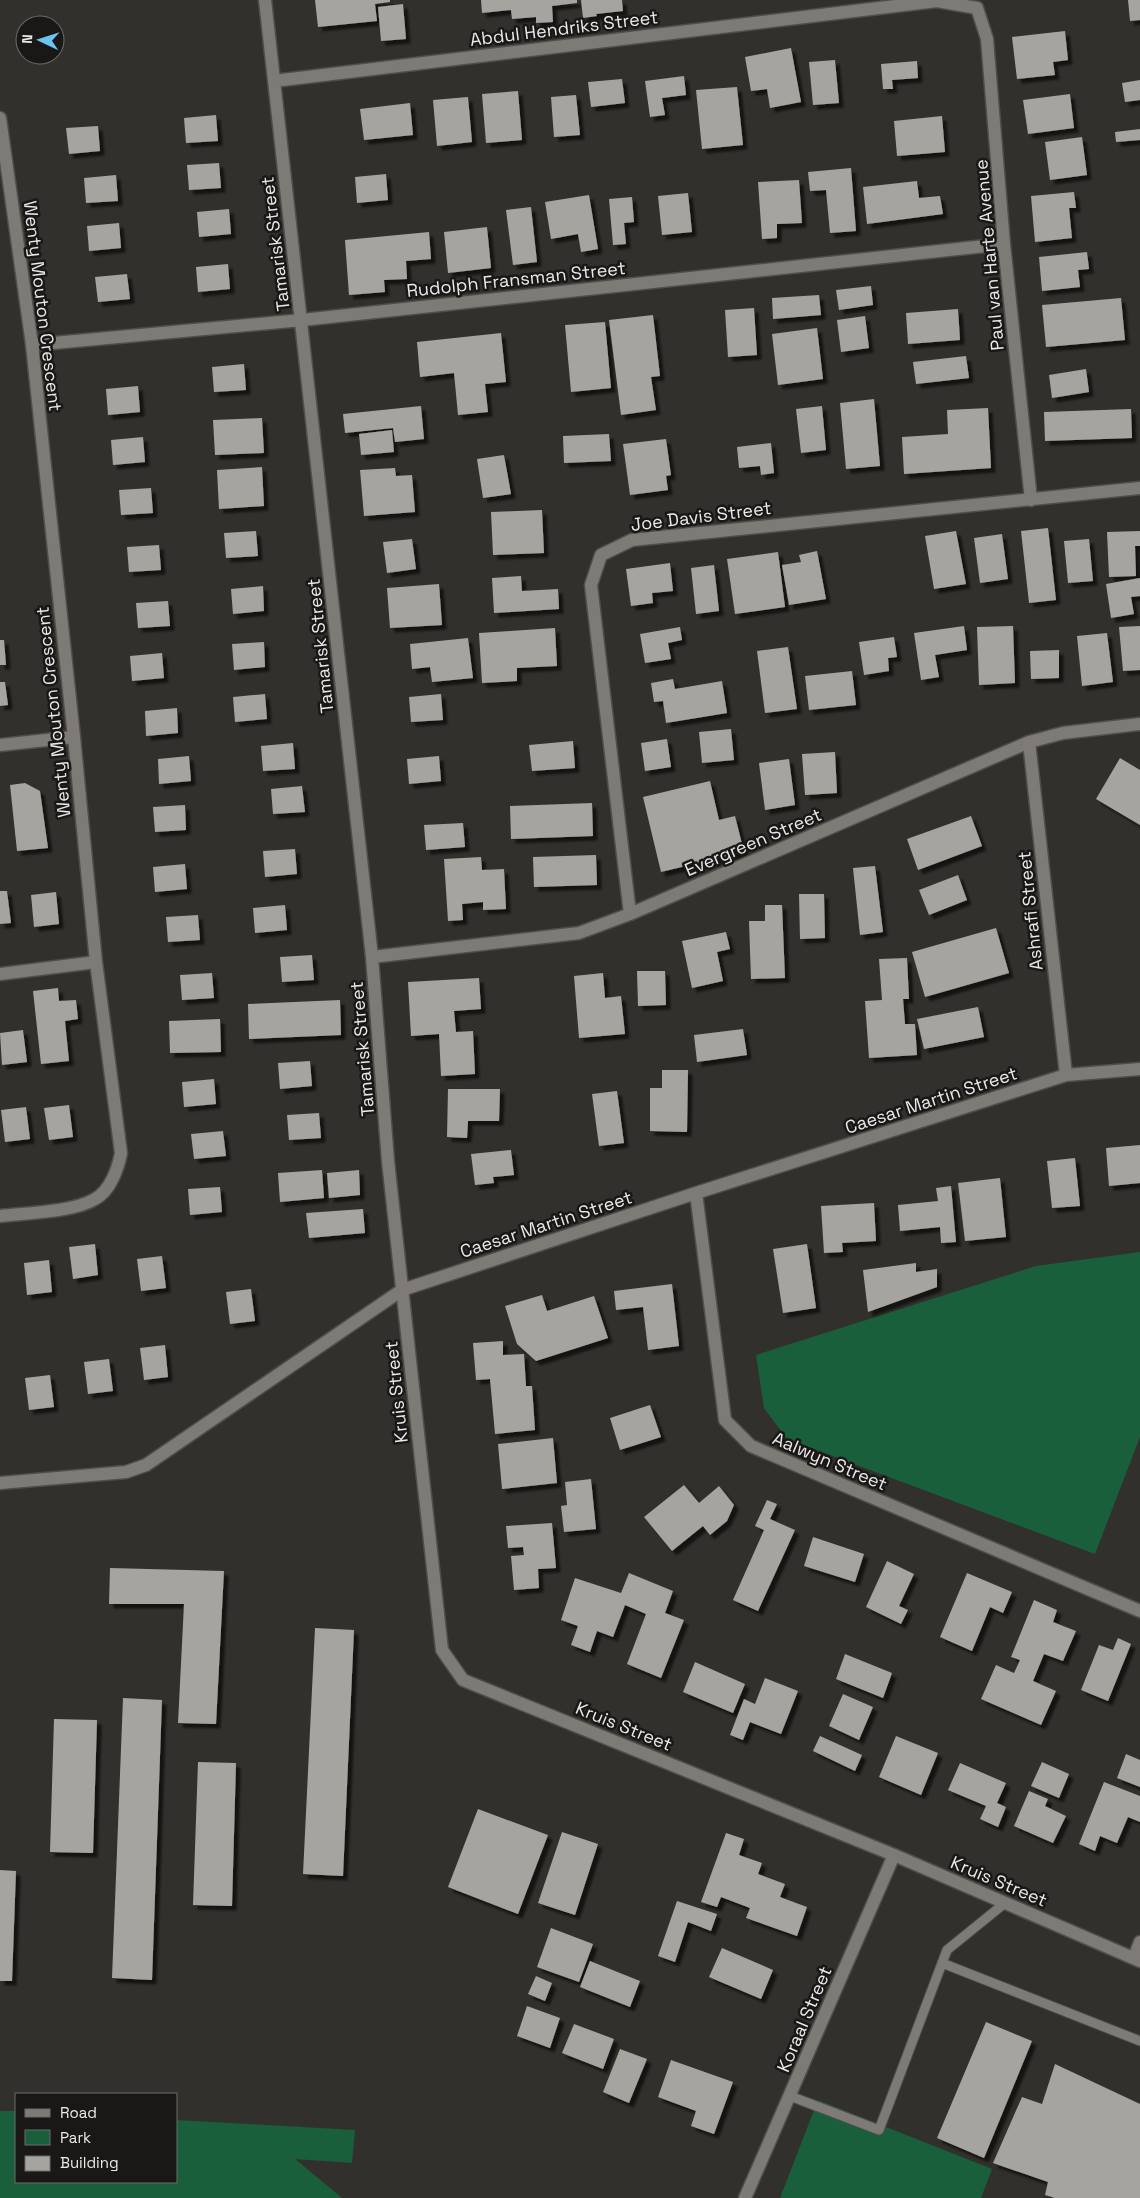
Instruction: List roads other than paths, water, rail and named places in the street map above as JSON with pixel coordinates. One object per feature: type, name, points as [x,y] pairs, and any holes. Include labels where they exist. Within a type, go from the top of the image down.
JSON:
[{"type":"street","name":"Tamarisk Street","points":[[265,0],[372,956],[388,1161],[402,1290]]},
{"type":"street","name":"Abdul Hendriks Street","points":[[274,81],[937,1],[977,8]]},
{"type":"street","name":"Paul van Harte Avenue","points":[[977,8],[987,39],[1004,244],[1031,500]]},
{"type":"street","name":"Wenty Mouton Crescent","points":[[0,118],[32,345],[96,962],[121,1153],[116,1175],[96,1199],[62,1210],[0,1216]]},
{"type":"street","name":"Rudolph Fransman Street","points":[[32,345],[302,320],[1004,244]]},
{"type":"street","name":"Joe Davis Street","points":[[630,914],[591,584],[601,555],[632,540],[1140,488]]},
{"type":"street","name":"Evergreen Street","points":[[372,956],[579,934],[630,914],[1029,742],[1063,733],[1140,724]]},
{"type":"street","points":[[0,746],[74,737]]},
{"type":"street","name":"Ashrafi Street","points":[[1029,742],[1066,1076]]},
{"type":"street","points":[[0,974],[96,962]]},
{"type":"street","name":"Caesar Martin Street","points":[[0,1484],[126,1472],[146,1465],[402,1290],[696,1193],[1066,1076],[1140,1069]]},
{"type":"street","name":"Aalwyn Street","points":[[696,1193],[725,1420],[751,1446],[1140,1612]]},
{"type":"street","name":"Kruis Street","points":[[402,1290],[442,1650],[463,1680],[894,1855],[1137,1960]]},
{"type":"street","name":"Koraal Street","points":[[745,2198],[894,1855]]},
{"type":"street","points":[[1137,1960],[1140,1942]]},
{"type":"lane","points":[[790,2096],[879,2130],[947,1950],[1005,1903]]},
{"type":"lane","points":[[942,1963],[1140,2041]]}]
